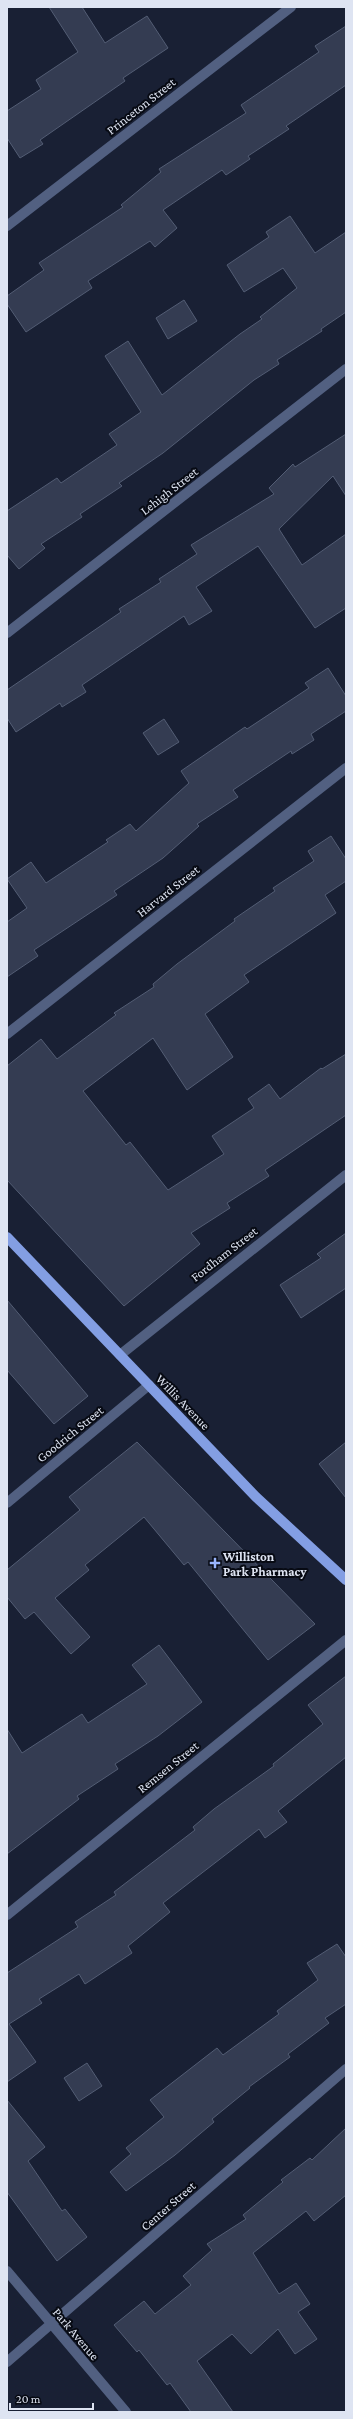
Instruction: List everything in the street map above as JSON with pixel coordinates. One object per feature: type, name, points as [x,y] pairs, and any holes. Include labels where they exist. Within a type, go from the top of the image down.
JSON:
[{"type":"main road","name":"Willis Avenue","points":[[7,1237],[268,1509],[346,1580]]},
{"type":"street","name":"Princeton Street","points":[[7,226],[291,7]]},
{"type":"street","name":"Lehigh Street","points":[[7,633],[346,369]]},
{"type":"street","name":"Harvard Street","points":[[7,1034],[346,768]]},
{"type":"street","name":"Fordham Street","points":[[120,1355],[346,1174]]},
{"type":"street","name":"Goodrich Street","points":[[7,1503],[149,1385]]},
{"type":"street","name":"Remsen Street","points":[[7,1915],[346,1640]]},
{"type":"street","name":"Center Street","points":[[7,2362],[346,2069]]},
{"type":"street","name":"Park Avenue","points":[[7,2271],[51,2325],[126,2412]]},
{"type":"building","points":[[49,7],[82,7],[105,43],[147,16],[168,48],[123,78],[125,81],[40,140],[43,144],[20,158],[7,138],[7,111],[41,89],[36,80],[78,52]]},
{"type":"building","points":[[346,26],[346,85],[286,126],[289,129],[248,156],[250,159],[226,175],[222,170],[163,210],[177,228],[155,247],[150,241],[88,281],[92,288],[26,332],[7,304],[7,296],[44,270],[39,263],[123,207],[121,205],[161,172],[159,169],[246,113],[241,105],[319,52],[315,46]]},
{"type":"building","points":[[290,216],[315,253],[346,232],[346,312],[321,329],[322,331],[277,360],[279,364],[254,380],[163,453],[119,483],[122,486],[80,514],[82,517],[41,544],[45,548],[19,569],[7,555],[7,511],[57,478],[61,483],[117,445],[109,434],[141,412],[105,356],[128,341],[162,395],[240,334],[262,319],[260,317],[297,288],[283,268],[244,292],[227,265],[269,237],[266,232]]},
{"type":"building","points":[[184,300],[197,321],[168,339],[156,318]]},
{"type":"building","points":[[346,434],[346,496],[333,476],[279,529],[302,565],[346,534],[346,608],[315,628],[258,546],[196,587],[212,611],[189,625],[184,616],[82,685],[86,692],[62,707],[60,703],[16,732],[7,718],[7,690],[121,612],[119,609],[161,582],[159,579],[197,554],[191,545],[274,494],[269,488],[293,464],[295,467]]},
{"type":"building","points":[[328,668],[346,696],[346,711],[311,734],[314,740],[292,754],[291,751],[233,790],[238,797],[197,824],[199,826],[163,858],[114,891],[117,895],[34,950],[38,956],[7,977],[7,922],[27,908],[7,879],[31,862],[46,883],[108,842],[106,840],[130,824],[136,831],[189,783],[181,771],[245,727],[247,729],[309,688],[305,683]]},
{"type":"building","points":[[164,719],[179,742],[158,755],[143,733]]},
{"type":"building","points":[[331,836],[346,859],[346,881],[325,895],[336,913],[244,975],[249,982],[205,1014],[233,1057],[187,1090],[153,1038],[83,1091],[126,1145],[130,1142],[168,1190],[224,1154],[212,1136],[254,1108],[248,1099],[269,1084],[280,1099],[321,1068],[322,1069],[346,1054],[346,1115],[265,1170],[269,1176],[227,1203],[230,1208],[191,1233],[200,1244],[124,1306],[7,1180],[7,1066],[41,1039],[57,1059],[116,1015],[114,1013],[154,987],[153,984],[177,964],[235,921],[234,919],[275,891],[273,888],[314,861],[308,851]]},
{"type":"building","points":[[346,1233],[346,1288],[301,1318],[280,1285],[321,1258],[317,1254]]},
{"type":"building","points":[[7,1300],[88,1396],[54,1424],[7,1370]]},
{"type":"building","points":[[137,1442],[315,1624],[268,1660],[188,1562],[184,1565],[144,1517],[85,1565],[89,1570],[55,1598],[90,1637],[71,1654],[34,1612],[25,1619],[7,1597],[7,1570],[80,1510],[69,1497]]},
{"type":"building","points":[[346,1442],[346,1498],[319,1464]]},
{"type":"building","points":[[159,1645],[202,1702],[158,1736],[115,1764],[118,1769],[77,1796],[79,1799],[7,1854],[7,1729],[22,1753],[82,1714],[88,1723],[147,1684],[132,1665]]},
{"type":"building","points":[[346,1676],[346,1757],[278,1811],[287,1822],[265,1838],[259,1829],[163,1903],[170,1912],[128,1946],[132,1953],[85,1984],[79,1974],[39,1999],[42,2003],[9,2024],[36,2062],[7,2082],[7,1973],[78,1927],[75,1922],[116,1895],[114,1892],[195,1830],[193,1827],[214,1809],[274,1766],[273,1764],[323,1724],[308,1705]]},
{"type":"building","points":[[337,1944],[346,1957],[346,2004],[325,2018],[329,2023],[288,2054],[290,2057],[249,2087],[250,2088],[212,2119],[214,2122],[175,2155],[126,2191],[110,2172],[131,2154],[126,2148],[164,2117],[150,2100],[217,2048],[223,2055],[279,2014],[277,2011],[318,1980],[307,1963]]},
{"type":"building","points":[[87,2063],[102,2086],[79,2101],[64,2078]]},
{"type":"building","points":[[7,2100],[45,2147],[28,2161],[62,2211],[65,2209],[87,2237],[57,2261],[7,2192]]},
{"type":"building","points":[[346,2128],[346,2195],[314,2221],[306,2211],[253,2253],[279,2294],[296,2283],[310,2304],[298,2312],[317,2339],[295,2354],[278,2329],[251,2354],[232,2334],[197,2361],[233,2412],[191,2412],[170,2383],[167,2385],[139,2350],[137,2352],[114,2325],[144,2301],[155,2314],[191,2285],[183,2276],[212,2250],[207,2244],[246,2219],[243,2215],[283,2182],[281,2180],[310,2158],[312,2160]]},
{"type":"place","name":"Williston Park Pharmacy","points":[[215,1563]]}]
